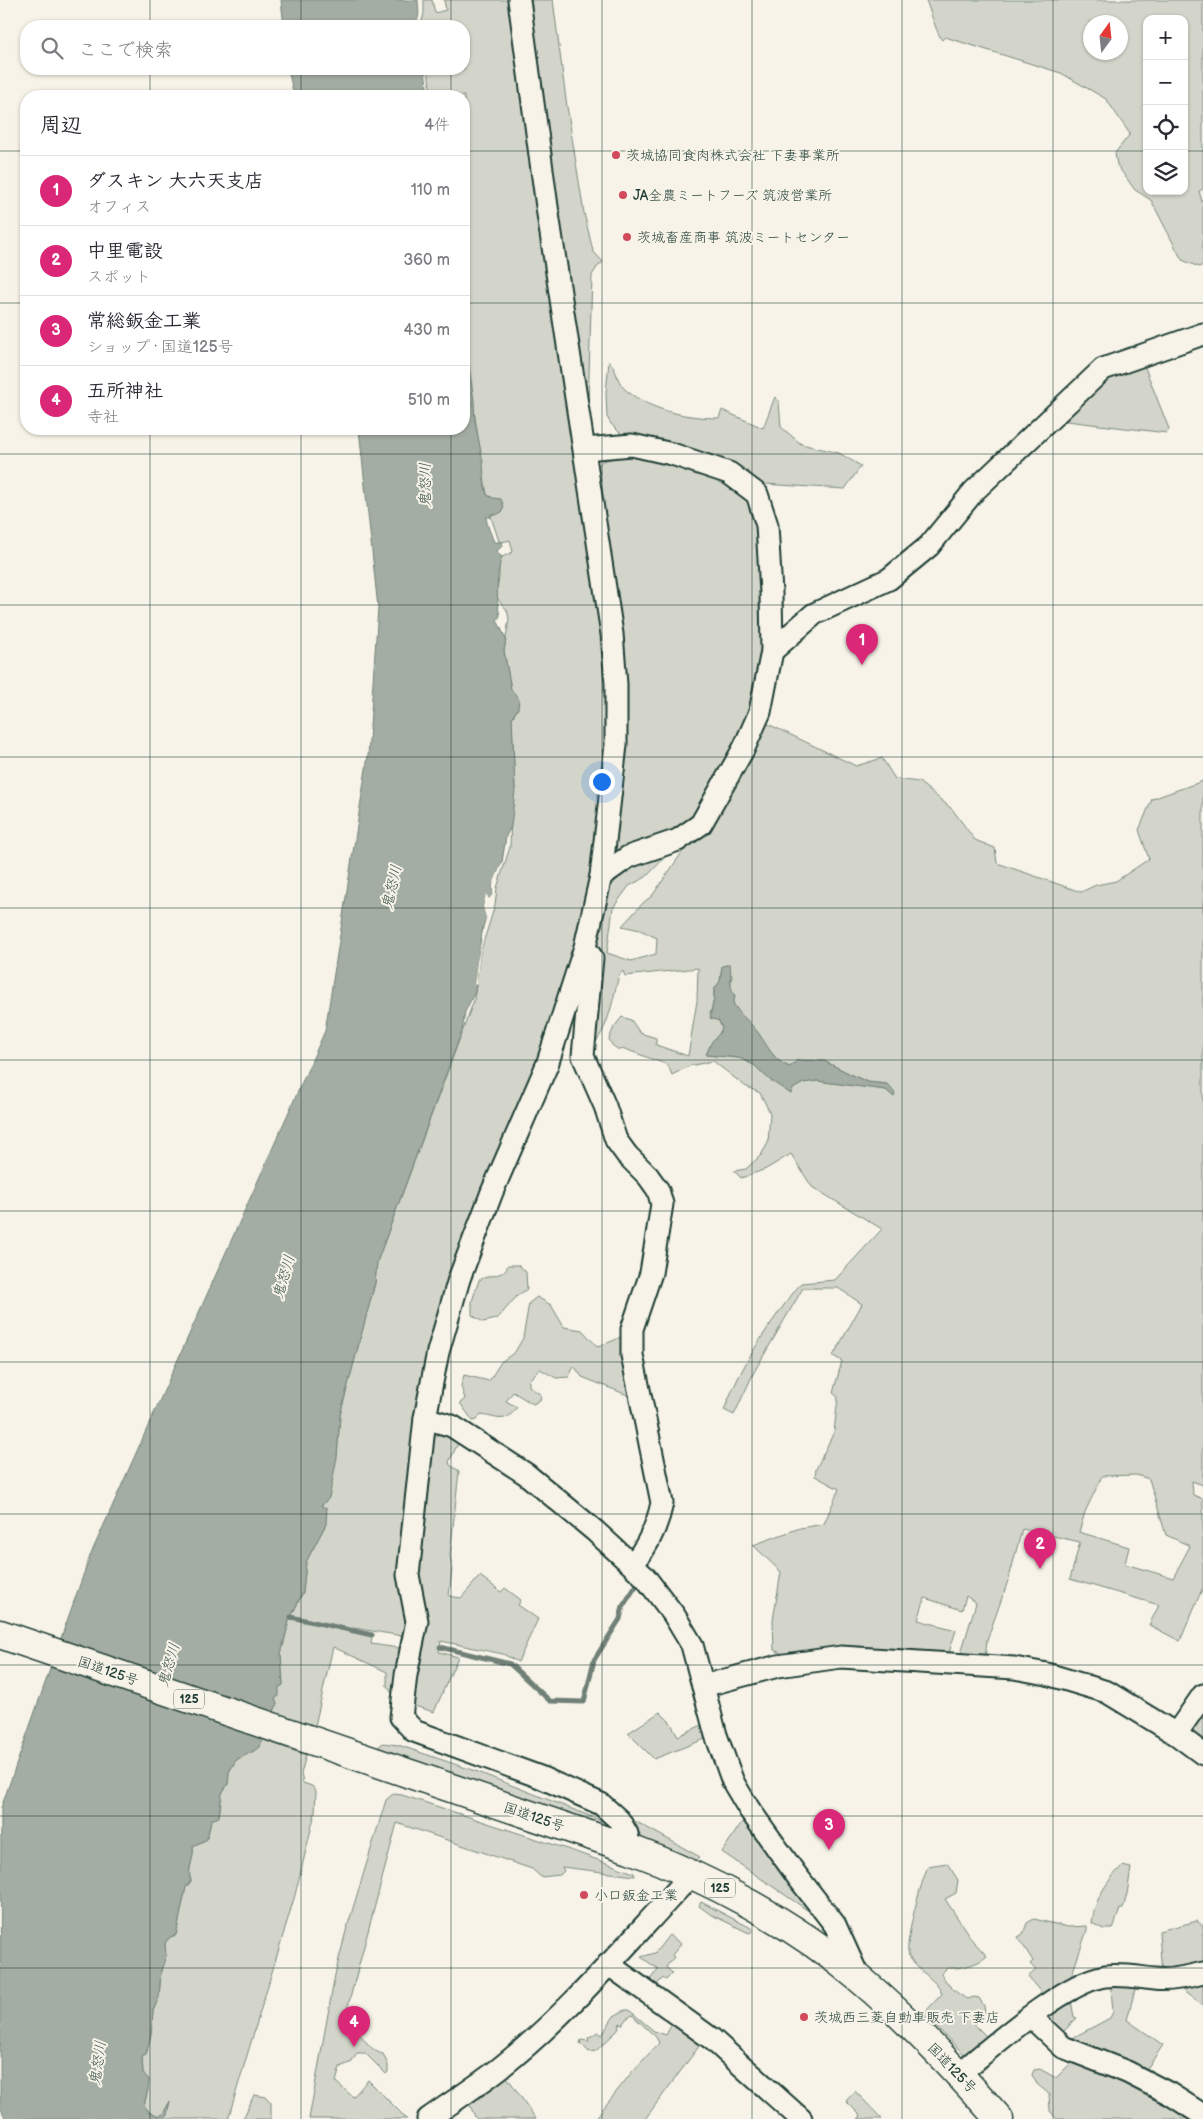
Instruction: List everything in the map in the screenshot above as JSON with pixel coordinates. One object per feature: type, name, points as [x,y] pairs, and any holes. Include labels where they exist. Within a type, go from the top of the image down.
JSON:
[{"type":"highway","name":"国道125号","points":[[0,1634],[630,1849],[694,1875],[759,1910],[810,1942],[860,1978],[960,2074],[999,2119]]},
{"type":"street","points":[[518,0],[548,214],[612,634],[616,684],[616,744],[601,876],[585,947],[547,1065],[492,1192],[459,1279],[438,1352],[425,1418],[408,1574],[417,1621],[406,1675],[401,1717],[414,1731],[540,1777],[601,1804],[619,1820],[627,1834],[630,1849]]},
{"type":"street","points":[[772,651],[814,614],[889,579],[929,546],[974,490],[1103,369],[1203,334]]},
{"type":"street","points":[[585,449],[632,445],[672,454],[729,473],[756,494],[767,525],[772,651],[760,712],[744,748],[701,824],[678,840],[628,857],[601,876]]},
{"type":"street","points":[[585,947],[592,958],[583,1056],[605,1106],[616,1140],[627,1155],[648,1176],[658,1190],[662,1204],[651,1273],[632,1329],[632,1356],[662,1503],[658,1522],[645,1549],[633,1564]]},
{"type":"street","points":[[425,1418],[452,1426],[526,1474],[633,1564],[645,1577],[669,1609],[692,1645],[716,1735],[733,1782],[749,1809],[797,1876],[835,1924],[860,1978]]},
{"type":"street","points":[[703,1686],[778,1666],[841,1656],[1014,1668],[1046,1674],[1107,1692],[1176,1734],[1203,1754]]},
{"type":"street","points":[[1176,1734],[1203,1695]]},
{"type":"street","points":[[428,2119],[500,2068],[532,2040],[608,1964],[682,1885],[694,1875]]},
{"type":"street","points":[[608,1964],[712,2039],[801,2119]]},
{"type":"street","points":[[960,2074],[1031,2017],[1069,1990],[1102,1977],[1130,1976],[1156,1980],[1187,1977],[1203,1973]]},
{"type":"street","points":[[1031,2017],[1063,2047],[1127,2072],[1170,2094],[1203,2115]]},
{"type":"shaded area","points":[[424,0],[432,0],[435,13],[446,10],[444,0],[509,0],[591,542],[611,720],[597,839],[584,913],[573,958],[416,1435],[398,1579],[407,1606],[409,1637],[354,1628],[347,1629],[372,1635],[371,1644],[406,1649],[397,1700],[387,1686],[387,1672],[333,1647],[314,1730],[272,1717],[277,1704],[275,1699],[279,1687],[283,1685],[281,1654],[289,1621],[303,1592],[306,1562],[326,1524],[321,1506],[337,1457],[340,1415],[375,1283],[377,1262],[474,1000],[480,953],[510,847],[511,811],[515,790],[512,718],[518,708],[511,689],[504,651],[509,619],[507,610],[497,598],[499,564],[502,557],[513,552],[510,540],[499,541],[491,517],[493,498],[487,495],[470,384],[470,90],[430,90],[429,75],[470,75],[470,20],[422,20]]},
{"type":"shaded area","points":[[526,0],[553,0],[566,100],[584,213],[593,251],[603,262],[592,275],[588,408]]},
{"type":"shaded area","points":[[926,0],[1203,0],[1203,189],[1199,191],[1203,205],[1203,265],[1199,267],[1182,260],[1151,200],[1143,195],[1135,190],[1117,165],[1115,153],[1130,134],[1106,99],[1061,73],[945,37],[942,40]]},
{"type":"shaded area","points":[[1142,360],[1169,429],[1167,433],[1058,420],[1109,375]]},
{"type":"shaded area","points":[[609,361],[623,388],[627,391],[648,404],[683,415],[719,418],[722,410],[763,428],[775,397],[779,402],[781,427],[801,444],[839,453],[861,466],[845,489],[763,484],[715,461],[635,439],[620,433],[607,417],[606,393]]},
{"type":"shaded area","points":[[638,453],[707,470],[745,493],[759,520],[764,646],[753,709],[690,825],[611,858],[627,693],[624,652],[596,469],[602,461]]},
{"type":"shaded area","points":[[768,724],[856,766],[882,758],[895,779],[919,782],[952,809],[975,840],[995,848],[997,863],[1081,892],[1096,885],[1116,881],[1149,859],[1139,830],[1152,799],[1203,781],[1203,1485],[1192,1481],[1193,1495],[1203,1499],[1203,1587],[1180,1641],[1149,1625],[1159,1605],[1070,1579],[1080,1542],[1022,1529],[1009,1578],[987,1640],[985,1660],[964,1658],[961,1653],[976,1603],[966,1596],[962,1610],[925,1598],[918,1620],[956,1630],[949,1653],[940,1657],[792,1658],[774,1650],[773,1620],[781,1572],[753,1545],[800,1528],[824,1524],[839,1489],[815,1476],[816,1469],[834,1432],[838,1397],[833,1393],[842,1361],[833,1356],[862,1304],[838,1288],[803,1288],[754,1372],[734,1415],[724,1410],[748,1359],[778,1313],[801,1283],[835,1280],[882,1229],[812,1187],[791,1154],[766,1169],[741,1178],[734,1171],[746,1169],[761,1155],[768,1143],[770,1113],[760,1093],[745,1086],[713,1061],[689,1066],[672,1075],[668,1065],[625,1049],[619,1050],[612,1045],[609,1039],[614,1027],[622,1017],[631,1020],[640,1033],[656,1038],[656,1045],[688,1056],[697,1001],[698,968],[625,976],[623,971],[619,975],[604,1027],[599,1037],[586,1052],[594,935],[602,897],[632,862],[670,852],[646,877],[629,886],[613,908],[607,953],[631,961],[656,954],[657,938],[640,930],[622,926],[652,896],[692,838],[760,730]],"holes":[[[722,967],[732,975],[730,988],[735,996],[733,1003],[739,1013],[758,1033],[765,1045],[781,1064],[790,1067],[824,1061],[867,1082],[887,1084],[894,1097],[886,1090],[817,1081],[803,1083],[790,1093],[770,1080],[754,1065],[739,1058],[706,1055],[722,1028],[719,1021],[710,1014],[714,990],[720,982]],[[1136,1475],[1149,1479],[1166,1535],[1190,1546],[1173,1578],[1125,1564],[1129,1547],[1079,1532],[1085,1512],[1102,1476]]]},
{"type":"shaded area","points":[[508,1265],[519,1265],[526,1272],[527,1289],[517,1296],[497,1319],[483,1322],[472,1315],[472,1301],[479,1280],[504,1272]]},
{"type":"shaded area","points":[[537,1297],[551,1305],[564,1327],[582,1330],[598,1347],[617,1339],[625,1333],[635,1398],[582,1377],[574,1366],[569,1377],[556,1378],[540,1369],[529,1380],[529,1386],[541,1395],[540,1400],[533,1404],[513,1392],[506,1401],[517,1407],[513,1413],[504,1418],[480,1415],[477,1420],[473,1421],[460,1403],[465,1399],[461,1386],[464,1375],[489,1381],[501,1362],[515,1352],[523,1338],[529,1303]]},
{"type":"shaded area","points":[[440,1433],[461,1437],[449,1462],[450,1465],[459,1471],[450,1555],[452,1569],[449,1596],[461,1598],[480,1576],[501,1592],[505,1588],[521,1600],[518,1605],[538,1619],[518,1662],[503,1654],[441,1641],[439,1652],[458,1657],[434,1712],[408,1704],[414,1580],[429,1443]]},
{"type":"shaded area","points":[[1203,1703],[1203,1747],[1181,1732]]},
{"type":"shaded area","points":[[660,1712],[670,1722],[678,1736],[704,1724],[710,1737],[654,1759],[628,1733]]},
{"type":"shaded area","points":[[263,1740],[306,1755],[301,1774],[303,1783],[312,1786],[316,1791],[315,1813],[295,1895],[228,2119],[164,2119],[167,2115],[169,2103],[163,2114],[159,2116],[149,2112],[144,2105],[148,2089],[143,2074],[142,2056],[146,2055],[151,2034],[153,2011],[159,1997],[165,1943],[170,1937],[176,1935],[186,1887],[191,1881],[189,1872],[193,1846],[207,1839],[211,1820],[219,1816],[222,1793],[228,1784],[229,1772],[236,1760],[259,1747]]},
{"type":"shaded area","points":[[383,1743],[398,1745],[478,1772],[605,1822],[610,1825],[610,1830],[372,1752]]},
{"type":"shaded area","points":[[393,1794],[402,1795],[573,1851],[634,1873],[635,1876],[562,1867],[564,1871],[560,1875],[541,1877],[532,1869],[397,1823],[344,2021],[350,2021],[369,2045],[383,2054],[388,2065],[388,2072],[386,2074],[365,2053],[357,2053],[352,2062],[340,2067],[336,2082],[353,2097],[368,2080],[407,2119],[309,2119],[335,1975],[346,1931],[386,1800]]},
{"type":"shaded area","points":[[744,1819],[832,1927],[722,1852]]},
{"type":"shaded area","points":[[635,1821],[700,1857],[696,1861],[645,1842],[639,1833]]},
{"type":"shaded area","points":[[947,1863],[958,1880],[956,1893],[945,1899],[972,1940],[987,1956],[979,1962],[968,1966],[947,1968],[941,1974],[960,1995],[968,1999],[979,1998],[984,2006],[985,2013],[978,2021],[972,2022],[988,2038],[967,2057],[923,2014],[942,1994],[939,1988],[912,1962],[908,1950],[914,1912],[928,1866]]},
{"type":"shaded area","points":[[1122,1866],[1131,1868],[1123,1909],[1120,1909],[1113,1929],[1103,1929],[1092,1923],[1095,1907],[1106,1885]]},
{"type":"shaded area","points":[[701,1902],[753,1929],[753,1931],[749,1933],[710,1914],[699,1906]]},
{"type":"shaded area","points":[[1034,1919],[1068,1927],[1087,1926],[1070,1980],[1044,1996],[1028,1977],[1036,1970],[1030,1964],[1033,1961],[1018,1937],[1023,1934],[1027,1923]]},
{"type":"shaded area","points":[[1197,1921],[1203,1926],[1203,1970],[1162,1976],[1159,1931]]},
{"type":"shaded area","points":[[669,1935],[681,1944],[672,1955],[674,1957],[666,1967],[672,1973],[666,1980],[663,1978],[652,1990],[646,1985],[658,1969],[641,1957],[655,1953]]},
{"type":"shaded area","points":[[1203,1976],[1203,2006],[1170,1981]]},
{"type":"shaded area","points":[[1110,1977],[1138,1978],[1127,2020],[1163,2045],[1144,2073],[1063,2043],[1110,2018],[1113,2012]]},
{"type":"shaded area","points":[[1070,1995],[1074,2017],[1077,2018],[1061,2034],[1036,2017]]},
{"type":"shaded area","points":[[629,2010],[654,2031],[666,2035],[674,2020],[703,2041],[645,2119],[595,2119],[632,2072],[659,2043],[656,2037],[632,2015],[622,2025],[620,2023],[618,2030],[596,2051],[589,2052],[580,2043],[581,2040],[589,2041],[588,2038],[598,2032],[602,2035],[614,2016]]},
{"type":"shaded area","points":[[1070,2054],[1200,2119],[1057,2119],[1050,2111],[1049,2094],[1037,2084],[1032,2075],[1034,2070],[1040,2069],[1056,2078],[1074,2060]]},
{"type":"shaded area","points":[[505,2074],[536,2119],[477,2119],[475,2117],[467,2098]]},
{"type":"shaded area","points":[[855,2091],[882,2119],[858,2119],[861,2116],[846,2101]]},
{"type":"shaded area","points":[[254,2095],[266,2097],[271,2103],[271,2119],[243,2119]]},
{"type":"water","points":[[281,0],[418,0],[419,14],[417,20],[283,20]]},
{"type":"water","points":[[289,75],[426,75],[427,90],[293,90]]},
{"type":"water","name":"鬼怒川","points":[[470,373],[475,422],[487,495],[501,499],[504,507],[502,512],[486,517],[494,542],[502,542],[502,546],[496,552],[502,557],[497,586],[500,616],[497,620],[506,639],[504,651],[511,689],[519,699],[518,708],[512,718],[515,790],[511,827],[506,836],[502,863],[493,884],[493,894],[489,899],[486,894],[483,907],[486,918],[474,983],[476,985],[475,992],[465,1012],[462,1031],[377,1262],[375,1283],[340,1415],[337,1457],[329,1498],[321,1506],[327,1508],[326,1524],[306,1562],[303,1592],[289,1621],[281,1654],[283,1685],[279,1687],[279,1696],[275,1699],[277,1704],[259,1747],[236,1760],[229,1772],[228,1784],[222,1793],[219,1817],[211,1820],[207,1839],[193,1846],[189,1872],[191,1881],[186,1887],[176,1935],[170,1937],[165,1943],[166,1956],[161,1971],[159,1997],[153,2011],[151,2034],[146,2055],[142,2057],[143,2074],[149,2079],[144,2105],[149,2112],[159,2116],[163,2114],[170,2101],[167,2115],[164,2119],[6,2119],[0,2107],[1,1808],[90,1556],[325,1031],[368,756],[378,608],[360,435],[470,435]]},
{"type":"water","points":[[730,964],[731,985],[735,996],[733,1003],[779,1061],[790,1067],[797,1060],[824,1061],[867,1082],[887,1084],[895,1093],[894,1097],[886,1090],[817,1081],[803,1083],[793,1089],[791,1094],[770,1080],[754,1065],[739,1058],[706,1055],[712,1041],[722,1028],[719,1021],[710,1018],[714,990],[720,981],[722,966]]},
{"type":"pier","points":[[502,863],[504,863],[495,885],[495,895],[491,901],[487,901],[486,907],[489,918],[480,953],[476,985],[474,984],[477,962],[486,918],[483,907],[486,893],[489,899],[493,894],[493,884]]},
{"type":"waterway","points":[[440,1647],[510,1664],[550,1701],[584,1702],[594,1660],[620,1619],[623,1606],[638,1583]]},
{"type":"waterway","points":[[291,1617],[372,1635]]},
{"type":"place","name":"茨城協同食肉株式会社 下妻事業所","points":[[616,155]]},
{"type":"place","name":"JA全農ミートフーズ 筑波営業所","points":[[623,195]]},
{"type":"place","name":"茨城畜産商事 筑波ミートセンター","points":[[627,237]]},
{"type":"place","name":"ダスキン 大六天支店","points":[[862,665]]},
{"type":"place","name":"中里電設","points":[[1040,1569]]},
{"type":"place","name":"常総鈑金工業","points":[[829,1850]]},
{"type":"place","name":"小口鈑金工業","points":[[584,1895]]},
{"type":"place","name":"茨城西三菱自動車販売 下妻店","points":[[804,2017]]},
{"type":"place","name":"五所神社","points":[[354,2047]]}]
